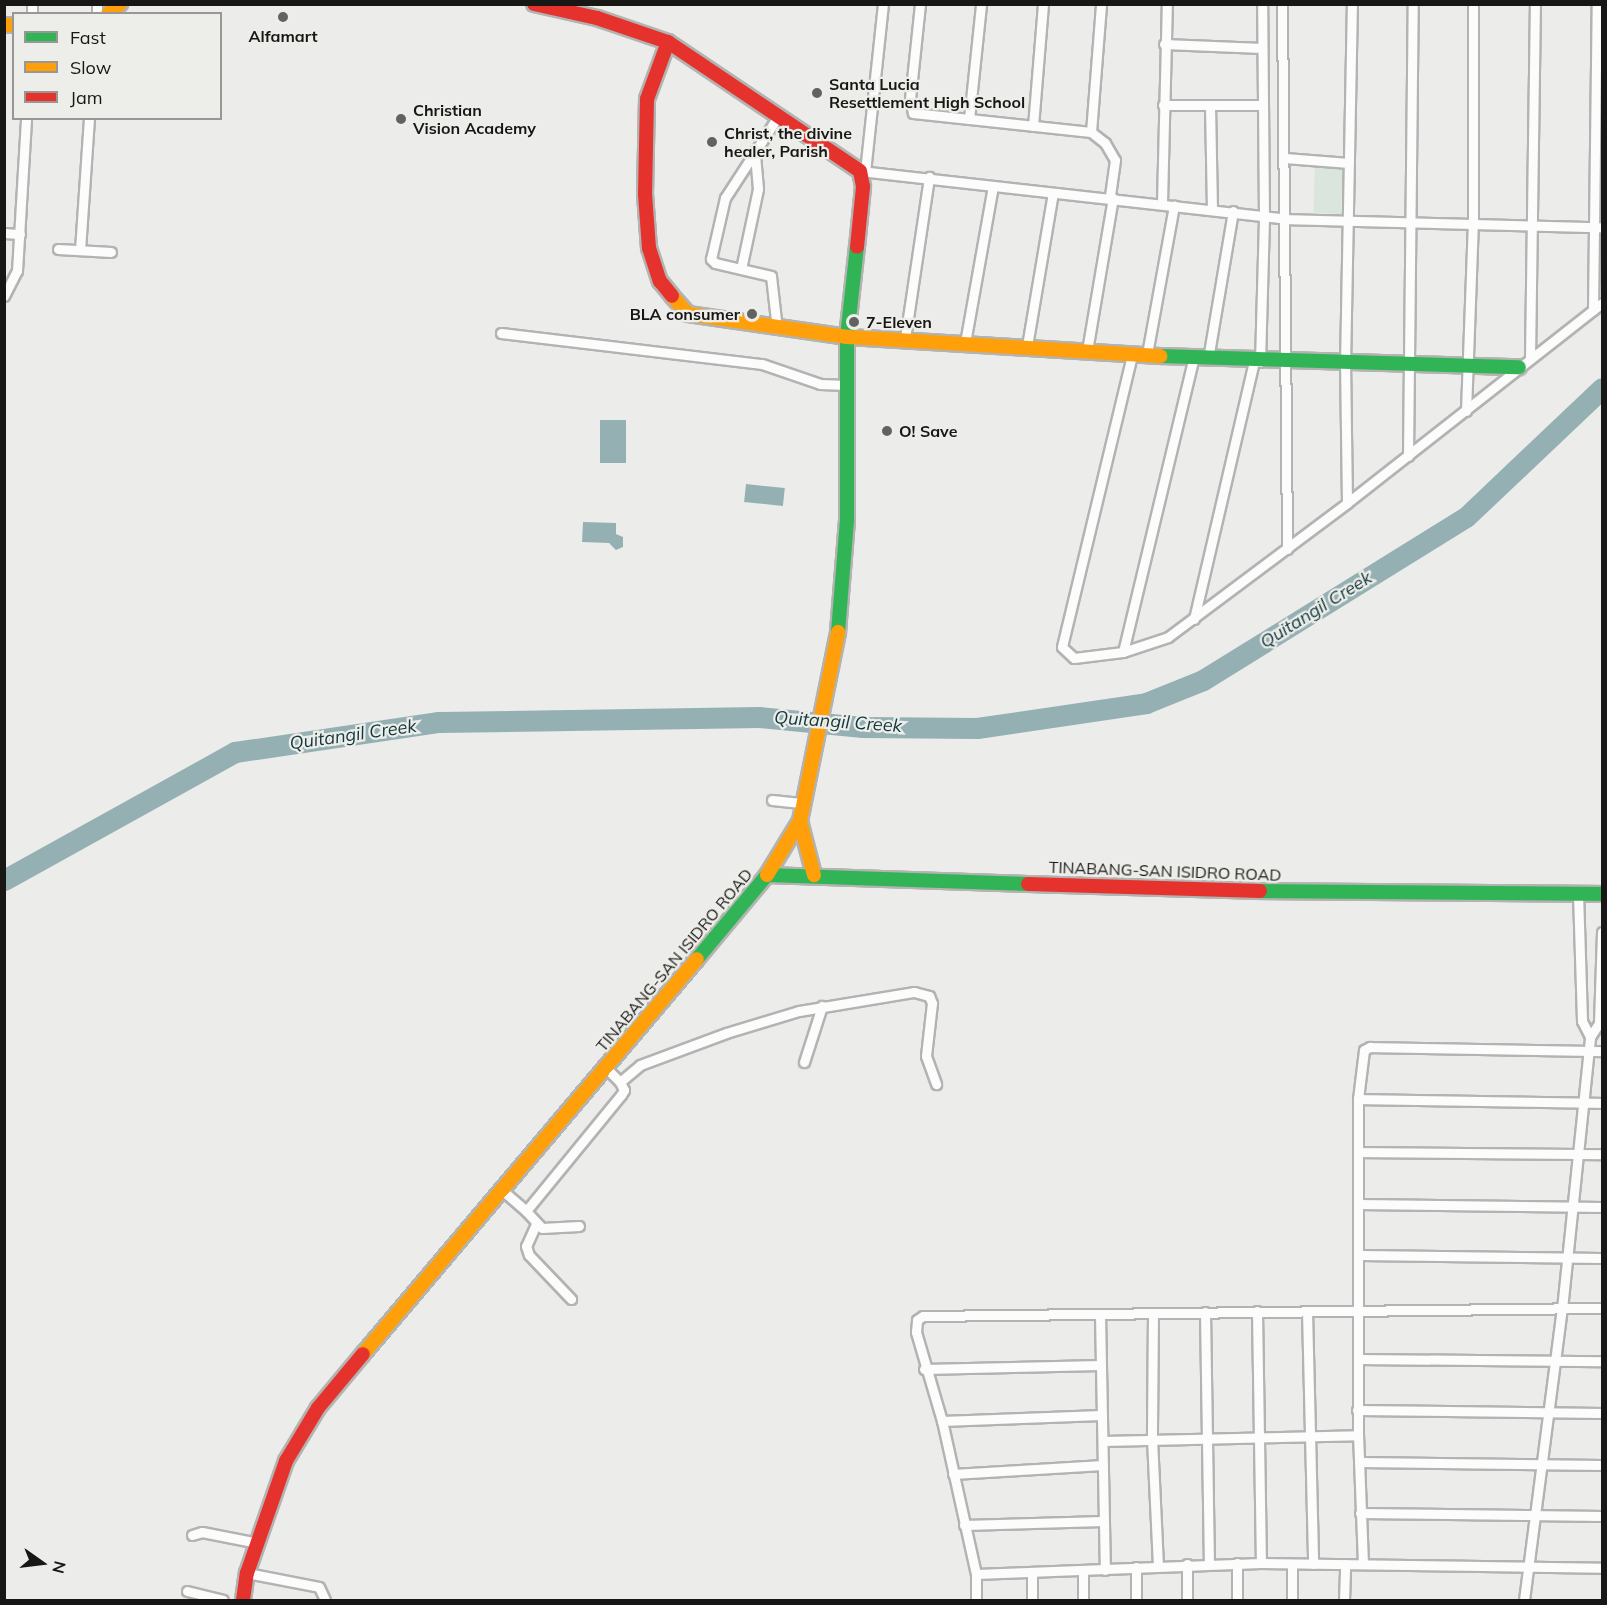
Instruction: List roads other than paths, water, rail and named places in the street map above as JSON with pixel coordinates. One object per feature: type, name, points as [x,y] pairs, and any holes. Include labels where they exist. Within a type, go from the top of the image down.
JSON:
[{"type":"street","points":[[534,4],[597,18],[668,42],[863,172],[929,177],[1286,219],[1411,220],[1598,227]]},
{"type":"street","points":[[766,875],[800,821],[817,751],[842,598],[847,337],[863,195],[863,172],[883,4]]},
{"type":"street","points":[[920,4],[911,110],[922,115],[1091,132],[1104,143],[1115,160],[1087,351]]},
{"type":"street","points":[[969,118],[981,4]]},
{"type":"street","points":[[1033,126],[1043,4]]},
{"type":"street","points":[[1091,132],[1101,4]]},
{"type":"street","points":[[1162,203],[1164,44],[1167,4]]},
{"type":"street","points":[[1194,619],[1257,362],[1264,217],[1261,105],[1262,4]]},
{"type":"street","points":[[1282,4],[1286,219],[1284,363],[1287,549]]},
{"type":"street","points":[[1347,503],[1345,365],[1352,4]]},
{"type":"street","points":[[1408,456],[1413,4]]},
{"type":"street","points":[[1466,411],[1473,223],[1473,4]]},
{"type":"street","points":[[1530,358],[1535,4]]},
{"type":"street","points":[[1593,310],[1598,227],[1599,35],[1597,4]]},
{"type":"street","points":[[668,42],[647,99],[644,123],[649,248],[660,281],[688,314],[777,329],[847,337],[905,338],[1257,362],[1519,367]]},
{"type":"street","points":[[1164,44],[1262,48]]},
{"type":"street","points":[[1164,105],[1261,105]]},
{"type":"street","points":[[1210,105],[1212,209]]},
{"type":"street","points":[[777,329],[771,276],[711,259],[725,198],[779,115]]},
{"type":"street","points":[[4,296],[17,271],[21,234],[26,120]]},
{"type":"street","points":[[80,250],[89,120]]},
{"type":"street","points":[[741,269],[758,189],[755,151]]},
{"type":"street","points":[[1285,158],[1349,163]]},
{"type":"street","points":[[905,338],[929,177]]},
{"type":"street","points":[[966,343],[993,186]]},
{"type":"street","points":[[1027,346],[1053,193]]},
{"type":"street","points":[[1147,354],[1173,205]]},
{"type":"street","points":[[1208,359],[1233,212]]},
{"type":"street","points":[[4,233],[21,234]]},
{"type":"street","points":[[58,249],[111,252]]},
{"type":"street","points":[[1132,355],[1062,648],[1074,658],[1124,652],[1168,637],[1347,503],[1602,303]]},
{"type":"street","points":[[501,333],[762,364],[820,384],[847,385]]},
{"type":"street","points":[[1124,652],[1194,357]]},
{"type":"street","points":[[772,800],[803,803]]},
{"type":"street","points":[[800,821],[814,875]]},
{"type":"street","name":"TINABANG-SAN ISIDRO ROAD","points":[[243,1600],[247,1573],[275,1487],[302,1432],[328,1394],[766,875],[1252,891],[1602,894]]},
{"type":"street","points":[[1524,1600],[1536,1516],[1553,1360],[1562,1309],[1590,1052],[1590,1037],[1582,1021],[1578,893]]},
{"type":"street","points":[[1590,1037],[1599,1023],[1602,932]]},
{"type":"street","points":[[620,1082],[640,1065],[665,1054],[822,1006],[914,992],[929,996],[933,1011],[926,1056],[936,1084]]},
{"type":"street","points":[[804,1062],[822,1006]]},
{"type":"street","points":[[1363,1564],[1358,1435],[1360,1255],[1358,1099],[1362,1055],[1370,1047],[1602,1052]]},
{"type":"street","points":[[526,1211],[624,1090],[620,1082],[605,1067]]},
{"type":"street","points":[[1358,1099],[1602,1103]]},
{"type":"street","points":[[1358,1152],[1602,1154]]},
{"type":"street","points":[[502,1190],[526,1211],[536,1224],[549,1230],[579,1226]]},
{"type":"street","points":[[1358,1204],[1602,1208]]},
{"type":"street","points":[[536,1224],[526,1246],[529,1255],[571,1299]]},
{"type":"street","points":[[1360,1255],[1602,1258]]},
{"type":"street","points":[[976,1600],[976,1574],[942,1422],[924,1369],[916,1326],[924,1316],[1359,1309],[1602,1308]]},
{"type":"street","points":[[1257,1311],[1257,1436],[1261,1563]]},
{"type":"street","points":[[1308,1311],[1307,1436],[1313,1564]]},
{"type":"street","points":[[1205,1312],[1204,1437],[1209,1564]]},
{"type":"street","points":[[1100,1314],[1105,1570]]},
{"type":"street","points":[[1153,1314],[1152,1440],[1158,1565]]},
{"type":"street","points":[[1358,1359],[1602,1361]]},
{"type":"street","points":[[924,1369],[1100,1365]]},
{"type":"street","points":[[1358,1410],[1602,1413]]},
{"type":"street","points":[[942,1422],[1101,1416]]},
{"type":"street","points":[[1103,1441],[1358,1435]]},
{"type":"street","points":[[1359,1462],[1602,1466]]},
{"type":"street","points":[[953,1474],[1103,1465]]},
{"type":"street","points":[[1360,1514],[1602,1516]]},
{"type":"street","points":[[964,1525],[1103,1521]]},
{"type":"street","points":[[192,1535],[202,1532],[258,1544]]},
{"type":"street","points":[[1237,1563],[1238,1600]]},
{"type":"street","points":[[976,1574],[1237,1563],[1602,1568]]},
{"type":"street","points":[[1187,1564],[1187,1600]]},
{"type":"street","points":[[1292,1564],[1292,1600]]},
{"type":"street","points":[[1344,1600],[1345,1564]]},
{"type":"street","points":[[1136,1567],[1136,1600]]},
{"type":"street","points":[[1083,1571],[1083,1600]]},
{"type":"street","points":[[247,1573],[319,1587],[325,1600]]},
{"type":"street","points":[[1032,1573],[1032,1600]]},
{"type":"street","points":[[187,1591],[224,1600]]},
{"type":"water","points":[[600,420],[626,420],[626,463],[600,463]]},
{"type":"water","points":[[746,484],[785,488],[783,506],[744,502]]},
{"type":"water","points":[[583,522],[616,523],[616,534],[623,537],[623,547],[616,550],[609,543],[582,542]]},
{"type":"waterway","name":"Quitangil Creek","points":[[4,880],[235,752],[439,722],[759,717],[863,727],[977,728],[1146,703],[1203,680],[1466,517],[1602,388]]},
{"type":"place","name":"Alfamart","points":[[283,17]]},
{"type":"place","name":"Santa Lucia Resettlement High School","points":[[817,93]]},
{"type":"place","name":"Christian Vision Academy","points":[[401,119]]},
{"type":"place","name":"Christ, the divine healer, Parish","points":[[712,142]]},
{"type":"place","name":"BLA consumer","points":[[752,314]]},
{"type":"place","name":"7-Eleven","points":[[854,322]]},
{"type":"place","name":"O! Save","points":[[887,431]]}]
